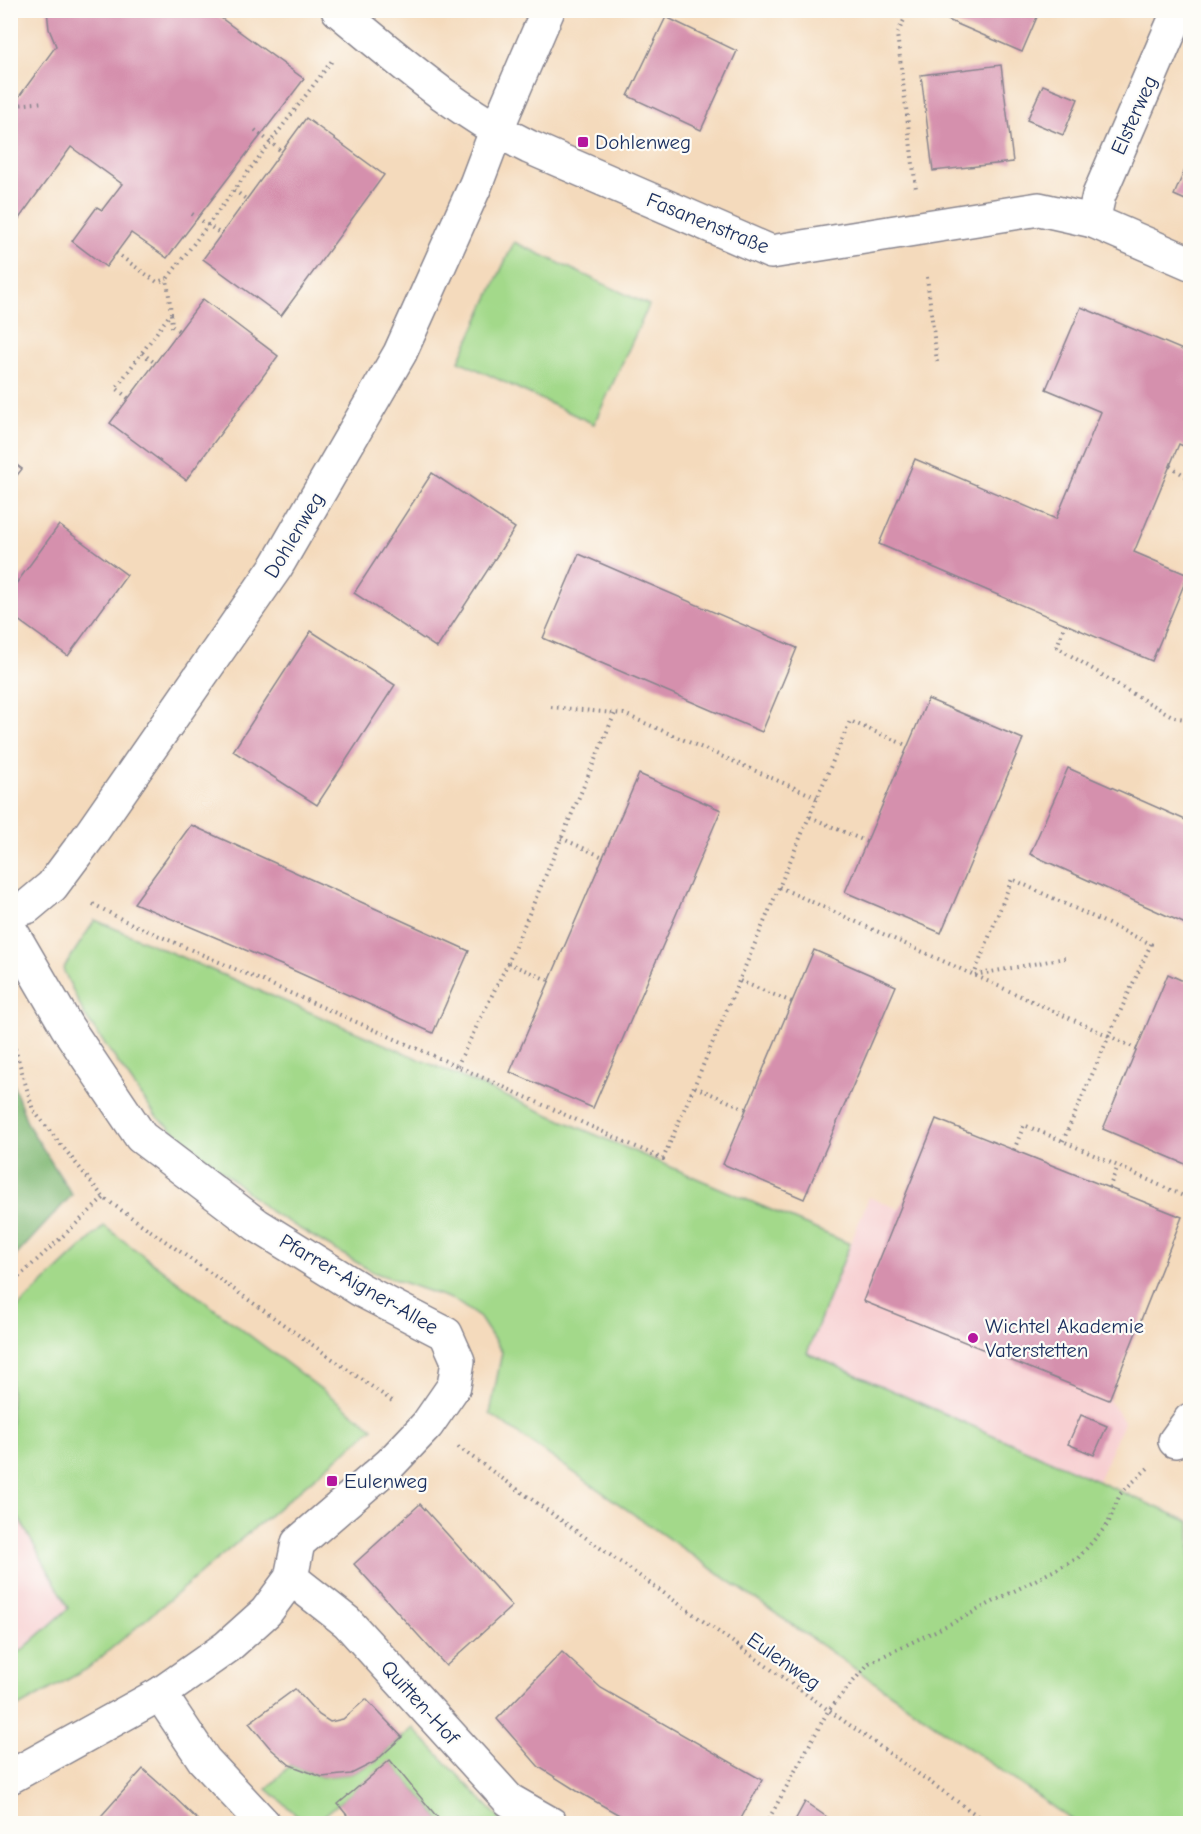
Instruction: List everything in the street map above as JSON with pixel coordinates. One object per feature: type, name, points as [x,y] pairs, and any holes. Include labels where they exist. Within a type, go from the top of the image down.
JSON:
[{"type":"street","name":"Dohlenweg","points":[[10,911],[27,907],[52,886],[276,567],[400,353],[476,184],[548,10]]},
{"type":"street","name":"Elsterweg","points":[[1093,221],[1099,195],[1179,10]]},
{"type":"street","name":"Fasanenstraße","points":[[348,18],[425,82],[496,131],[771,252],[1039,209],[1093,221],[1191,263]]},
{"type":"street","name":"Pfarrer-Aigner-Allee","points":[[10,929],[67,1028],[141,1137],[257,1225],[361,1290],[446,1334],[458,1361],[454,1386],[427,1425],[390,1464],[298,1543],[291,1578],[266,1612],[227,1647],[160,1694],[10,1777]]},
{"type":"street","name":"Quitten-Hof","points":[[291,1578],[347,1622],[509,1800],[550,1824]]},
{"type":"street","points":[[160,1694],[204,1760],[264,1824]]},
{"type":"path","points":[[909,10],[897,34],[921,228]]},
{"type":"path","points":[[116,253],[158,282],[167,279],[270,143],[348,18]]},
{"type":"path","points":[[10,100],[17,105],[44,102]]},
{"type":"path","points":[[255,130],[281,151]]},
{"type":"path","points":[[234,190],[247,200]]},
{"type":"path","points":[[192,214],[221,234]]},
{"type":"path","points":[[927,277],[937,362]]},
{"type":"path","points":[[167,279],[172,326],[179,331]]},
{"type":"path","points":[[128,399],[116,388],[171,313]]},
{"type":"path","points":[[142,353],[154,363]]},
{"type":"path","points":[[1170,466],[1191,479]]},
{"type":"path","points":[[10,577],[18,582]]},
{"type":"path","points":[[1065,623],[1057,646],[1174,717],[1191,720]]},
{"type":"path","points":[[551,707],[624,714],[818,798]]},
{"type":"path","points":[[457,1066],[508,963],[615,713]]},
{"type":"path","points":[[93,904],[123,920],[663,1159],[850,721],[908,746]]},
{"type":"path","points":[[810,817],[867,842]]},
{"type":"path","points":[[561,838],[603,857]]},
{"type":"path","points":[[975,975],[1012,879],[1151,944],[1064,1141]]},
{"type":"path","points":[[779,887],[1137,1049]]},
{"type":"path","points":[[975,975],[1065,958]]},
{"type":"path","points":[[508,963],[550,981]]},
{"type":"path","points":[[740,981],[792,1002]]},
{"type":"path","name":"Eulenweg","points":[[10,1031],[33,1110],[104,1198],[989,1824]]},
{"type":"path","points":[[694,1087],[746,1109]]},
{"type":"path","points":[[1014,1150],[1024,1125],[1191,1199]]},
{"type":"path","points":[[1109,1188],[1118,1166]]},
{"type":"path","points":[[10,1285],[104,1198]]},
{"type":"path","points":[[766,1824],[828,1711],[869,1663],[1078,1558],[1108,1524],[1120,1494]]},
{"type":"shaded area","name":"Wichtel Akademie Vaterstetten","points":[[869,1197],[1145,1309],[1109,1400],[1124,1421],[1098,1481],[806,1353]]},
{"type":"shaded area","points":[[10,1504],[69,1608],[21,1651],[11,1656]]},
{"type":"green space","points":[[514,242],[649,305],[594,424],[459,361]]},
{"type":"green space","points":[[95,920],[850,1244],[807,1353],[1190,1522],[1190,1823],[1076,1823],[490,1414],[502,1352],[480,1318],[454,1300],[373,1272],[271,1212],[155,1115],[85,1016],[63,969]]},
{"type":"green space","points":[[11,1078],[28,1125],[72,1195],[11,1261]]},
{"type":"green space","points":[[104,1226],[373,1428],[87,1669],[11,1711],[11,1656],[21,1651],[69,1608],[11,1504],[11,1314]]},
{"type":"green space","points":[[413,1728],[504,1823],[443,1823],[390,1761],[315,1823],[306,1823],[267,1789],[290,1765],[322,1777],[351,1774],[375,1762]]},
{"type":"building","points":[[47,10],[210,10],[304,79],[167,258],[131,233],[106,267],[72,241],[97,207],[102,210],[122,184],[71,147],[10,231],[10,103],[13,105],[56,46],[49,29]]},
{"type":"building","points":[[952,10],[1040,10],[1022,52],[948,20]]},
{"type":"building","points":[[666,17],[737,51],[701,130],[628,96]]},
{"type":"building","points":[[1001,65],[1013,162],[933,171],[921,75]]},
{"type":"building","points":[[1043,85],[1078,99],[1063,135],[1027,120]]},
{"type":"building","points":[[306,118],[384,175],[281,316],[203,259]]},
{"type":"building","points":[[1190,158],[1190,202],[1174,195]]},
{"type":"building","points":[[203,299],[278,356],[186,480],[110,423]]},
{"type":"building","points":[[1081,307],[1190,353],[1190,449],[1179,444],[1134,552],[1188,575],[1152,661],[879,544],[915,459],[1056,519],[1101,412],[1046,389]]},
{"type":"building","points":[[10,460],[22,469],[10,484]]},
{"type":"building","points":[[432,473],[515,528],[437,648],[354,593]]},
{"type":"building","points":[[59,525],[127,575],[68,656],[10,614],[10,592]]},
{"type":"building","points":[[579,554],[797,648],[762,732],[543,638]]},
{"type":"building","points":[[311,631],[395,685],[317,805],[233,751]]},
{"type":"building","points":[[928,699],[1023,739],[941,933],[845,892]]},
{"type":"building","points":[[1068,768],[1190,822],[1190,926],[1030,854]]},
{"type":"building","points":[[639,774],[721,810],[593,1108],[510,1072]]},
{"type":"building","points":[[191,825],[469,951],[433,1033],[286,967],[134,903]]},
{"type":"building","points":[[814,950],[896,986],[804,1199],[723,1164]]},
{"type":"building","points":[[1168,974],[1190,984],[1190,1166],[1103,1129]]},
{"type":"building","points":[[936,1119],[1182,1217],[1109,1400],[863,1301]]},
{"type":"building","points":[[1081,1415],[1107,1426],[1094,1455],[1068,1444]]},
{"type":"building","points":[[420,1504],[512,1606],[446,1666],[354,1564]]},
{"type":"building","points":[[562,1652],[601,1688],[762,1780],[738,1824],[635,1824],[539,1767],[497,1719]]},
{"type":"building","points":[[295,1689],[319,1715],[330,1722],[343,1719],[366,1699],[402,1737],[375,1762],[351,1774],[322,1777],[290,1765],[271,1749],[249,1723]]},
{"type":"building","points":[[390,1760],[443,1824],[354,1824],[338,1804]]},
{"type":"building","points":[[143,1769],[171,1794],[202,1824],[94,1824]]},
{"type":"building","points":[[805,1802],[837,1824],[793,1824]]},
{"type":"place","name":"Dohlenweg","points":[[583,142]]},
{"type":"place","name":"Wichtel Akademie Vaterstetten","points":[[973,1338]]},
{"type":"place","name":"Eulenweg","points":[[332,1481]]}]
